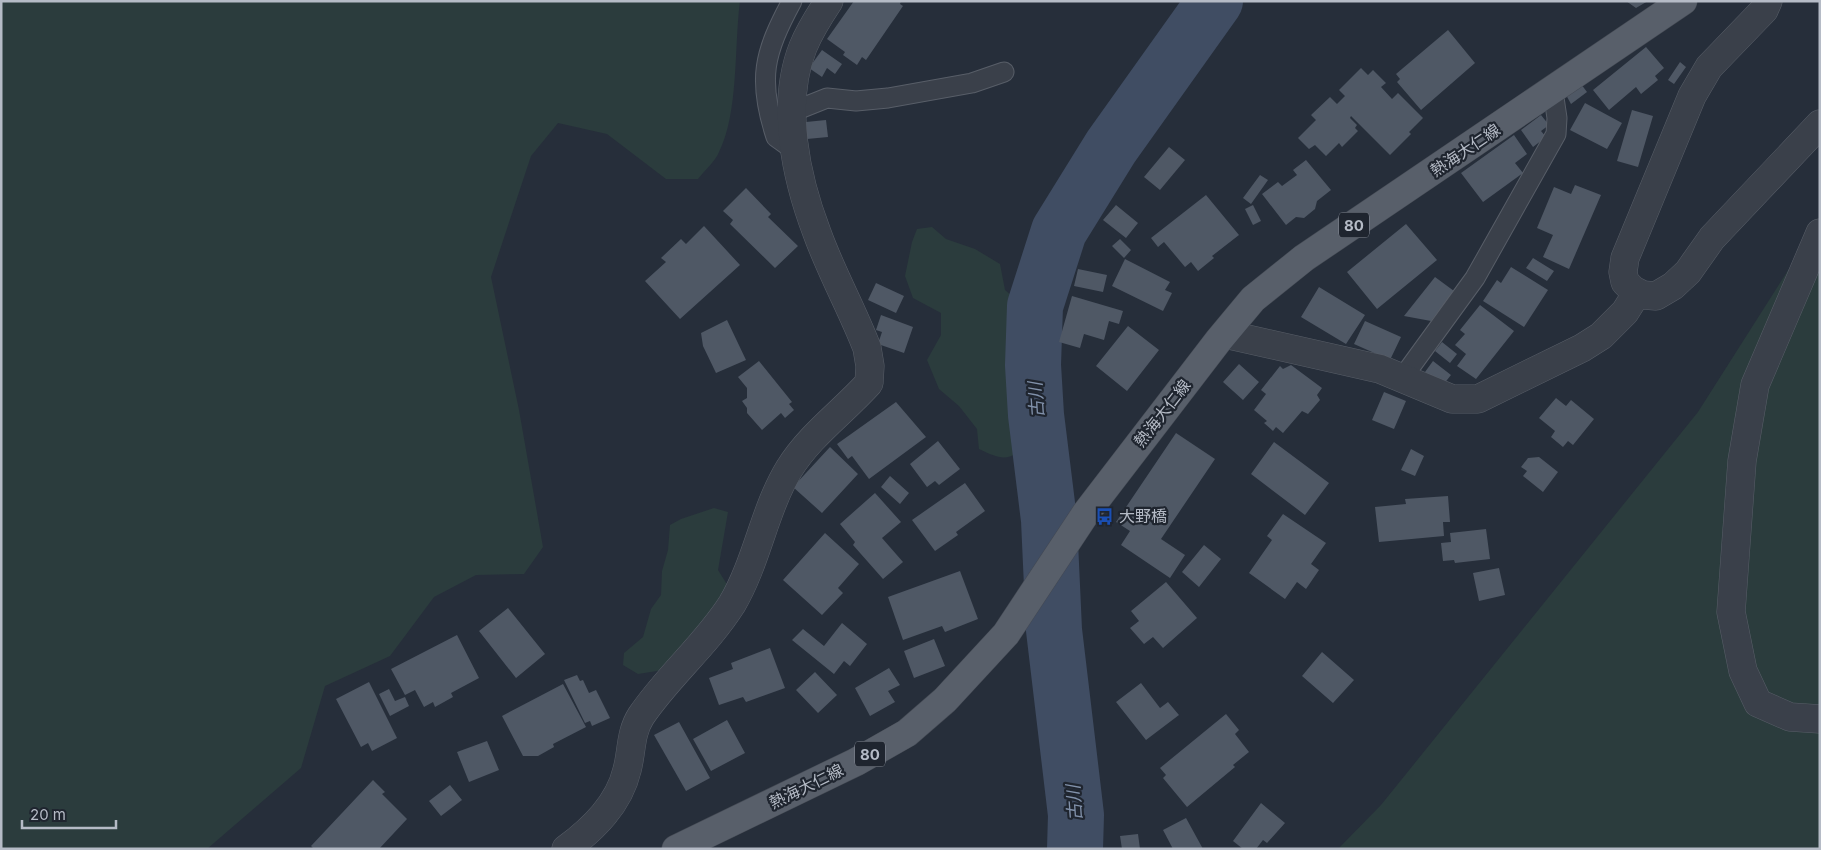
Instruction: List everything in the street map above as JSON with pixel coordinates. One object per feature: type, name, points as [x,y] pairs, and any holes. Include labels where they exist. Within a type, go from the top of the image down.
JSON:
[{"type":"main road","name":"熱海大仁線","points":[[676,849],[856,762],[907,733],[952,693],[1006,634],[1026,607],[1086,513],[1254,299],[1304,258],[1554,91],[1683,1]]},
{"type":"street","points":[[566,849],[608,810],[616,798],[628,768],[629,748],[640,717],[704,641],[732,604],[749,570],[788,470],[805,446],[869,383],[870,366],[867,348],[817,234],[798,174],[794,150],[792,112],[802,50],[812,27],[829,1]]},
{"type":"street","points":[[1768,1],[1764,10],[1709,67],[1692,96],[1625,258],[1623,272],[1626,282],[1637,293],[1656,296],[1673,286],[1712,238],[1820,124]]},
{"type":"street","points":[[1820,233],[1755,385],[1742,461],[1731,612],[1743,671],[1758,703],[1790,717],[1820,719]]},
{"type":"street","points":[[1225,334],[1380,369],[1452,399],[1478,400],[1582,348],[1601,336],[1625,312],[1637,293]]},
{"type":"lane","points":[[792,1],[769,49],[764,71],[766,96],[776,137],[794,150]]},
{"type":"lane","points":[[792,112],[827,98],[856,101],[888,98],[972,83],[1004,72]]},
{"type":"lane","points":[[1403,377],[1475,278],[1556,134],[1557,118],[1554,91]]},
{"type":"shaded area","points":[[1,1],[740,1],[735,79],[730,118],[717,156],[698,179],[666,179],[607,134],[558,123],[531,156],[491,277],[519,410],[543,547],[524,574],[476,575],[434,597],[390,656],[325,686],[301,768],[207,849],[1,849]]},
{"type":"shaded area","points":[[1820,220],[1820,849],[1338,849],[1381,805],[1698,412]]},
{"type":"shaded area","points":[[932,227],[946,239],[975,249],[1000,264],[1005,290],[1020,303],[1023,384],[1028,411],[1023,432],[1026,447],[1014,455],[998,457],[979,449],[977,429],[959,406],[939,389],[927,360],[941,335],[941,313],[913,298],[905,276],[912,242],[917,229]]},
{"type":"shaded area","points":[[714,508],[728,512],[718,570],[728,586],[718,612],[689,637],[675,659],[663,670],[638,674],[623,665],[624,653],[643,637],[651,609],[661,595],[662,571],[668,550],[670,525],[681,519]]},
{"type":"building","points":[[854,1],[901,1],[900,4],[903,6],[866,60],[862,57],[857,65],[843,55],[845,52],[827,39]]},
{"type":"building","points":[[1626,1],[1648,1],[1636,8]]},
{"type":"building","points":[[1448,30],[1475,63],[1421,110],[1397,82],[1400,79],[1396,74]]},
{"type":"building","points":[[1646,47],[1664,68],[1655,76],[1658,80],[1641,94],[1636,87],[1609,110],[1593,90]]},
{"type":"building","points":[[822,50],[842,64],[835,74],[827,68],[822,77],[809,68]]},
{"type":"building","points":[[1680,62],[1686,67],[1674,84],[1668,80]]},
{"type":"building","points":[[1361,68],[1368,75],[1373,70],[1386,83],[1381,87],[1392,99],[1398,93],[1423,118],[1409,132],[1411,134],[1390,155],[1351,116],[1350,118],[1357,125],[1355,128],[1358,131],[1342,147],[1339,143],[1326,156],[1315,145],[1309,149],[1298,138],[1316,120],[1311,115],[1330,97],[1337,104],[1345,96],[1339,90]]},
{"type":"building","points":[[1581,84],[1587,92],[1571,104],[1566,95]]},
{"type":"building","points":[[1585,103],[1622,123],[1607,149],[1570,130]]},
{"type":"building","points":[[1632,110],[1653,116],[1638,167],[1617,161]]},
{"type":"building","points":[[1541,115],[1549,125],[1541,131],[1546,137],[1533,147],[1521,130]]},
{"type":"building","points":[[826,120],[828,137],[807,139],[806,122]]},
{"type":"building","points":[[1514,135],[1527,154],[1515,163],[1523,173],[1483,202],[1461,173]]},
{"type":"building","points":[[1169,147],[1185,160],[1160,190],[1144,177]]},
{"type":"building","points":[[1306,160],[1331,190],[1317,201],[1315,209],[1304,218],[1296,217],[1286,225],[1262,194],[1278,182],[1282,186],[1297,175],[1293,170]]},
{"type":"building","points":[[1260,175],[1268,180],[1251,204],[1243,198]]},
{"type":"building","points":[[1575,185],[1601,195],[1569,269],[1543,257],[1553,235],[1537,228],[1554,187],[1571,194]]},
{"type":"building","points":[[746,188],[771,214],[768,217],[798,246],[775,268],[730,224],[733,220],[723,211]]},
{"type":"building","points":[[1206,195],[1239,235],[1212,256],[1214,258],[1198,271],[1191,262],[1185,267],[1164,242],[1158,247],[1151,238]]},
{"type":"building","points":[[1116,205],[1138,223],[1126,238],[1103,220]]},
{"type":"building","points":[[1253,205],[1261,221],[1253,225],[1245,209]]},
{"type":"building","points":[[1406,224],[1437,260],[1377,309],[1347,272]]},
{"type":"building","points":[[704,226],[740,265],[680,319],[645,281],[666,262],[661,258],[681,239],[686,244]]},
{"type":"building","points":[[1120,239],[1131,250],[1124,258],[1112,246]]},
{"type":"building","points":[[1533,258],[1554,271],[1547,281],[1526,268]]},
{"type":"building","points":[[1125,259],[1170,282],[1165,290],[1172,293],[1163,311],[1112,286]]},
{"type":"building","points":[[1511,267],[1548,290],[1524,327],[1483,301],[1497,280],[1501,283]]},
{"type":"building","points":[[1078,269],[1107,275],[1103,292],[1074,286]]},
{"type":"building","points":[[1435,277],[1454,291],[1431,321],[1404,316]]},
{"type":"building","points":[[876,283],[904,296],[896,313],[868,300]]},
{"type":"building","points":[[1319,287],[1365,315],[1346,344],[1301,317]]},
{"type":"building","points":[[1072,296],[1123,311],[1119,324],[1109,321],[1104,340],[1084,334],[1080,348],[1059,342]]},
{"type":"building","points":[[1480,305],[1514,331],[1476,379],[1457,366],[1466,354],[1455,345],[1465,334],[1460,330]]},
{"type":"building","points":[[881,315],[913,327],[904,353],[878,344],[882,332],[876,330]]},
{"type":"building","points":[[727,320],[746,360],[716,373],[703,346],[701,333]]},
{"type":"building","points":[[1365,321],[1401,337],[1390,360],[1354,344]]},
{"type":"building","points":[[1128,326],[1159,350],[1127,391],[1096,366]]},
{"type":"building","points":[[1442,342],[1457,354],[1450,363],[1435,351]]},
{"type":"building","points":[[759,361],[792,402],[789,404],[794,410],[785,418],[781,413],[762,430],[747,413],[747,408],[742,401],[747,398],[747,388],[738,377]]},
{"type":"building","points":[[1433,361],[1451,375],[1443,385],[1425,372]]},
{"type":"building","points":[[1239,364],[1259,382],[1243,400],[1223,382]]},
{"type":"building","points":[[1291,365],[1322,388],[1317,395],[1320,400],[1308,414],[1302,411],[1283,433],[1276,427],[1273,431],[1264,423],[1267,421],[1254,410],[1266,394],[1261,390],[1280,366],[1283,369]]},
{"type":"building","points":[[1384,392],[1406,401],[1394,429],[1372,420]]},
{"type":"building","points":[[1556,398],[1566,406],[1571,400],[1594,419],[1573,445],[1568,441],[1563,447],[1551,437],[1555,431],[1539,418]]},
{"type":"building","points":[[896,402],[926,437],[869,479],[852,456],[848,459],[837,444]]},
{"type":"building","points":[[1176,433],[1215,459],[1161,539],[1185,555],[1170,578],[1121,545],[1130,531],[1116,522]]},
{"type":"building","points":[[938,441],[960,469],[939,485],[935,481],[927,487],[910,464]]},
{"type":"building","points":[[1274,442],[1329,483],[1305,515],[1251,474]]},
{"type":"building","points":[[830,447],[858,474],[822,513],[793,487]]},
{"type":"building","points":[[1411,449],[1424,456],[1415,476],[1401,470]]},
{"type":"building","points":[[1539,457],[1558,472],[1543,492],[1523,476],[1527,471],[1521,467],[1528,458]]},
{"type":"building","points":[[890,476],[909,493],[900,504],[881,487]]},
{"type":"building","points":[[965,483],[985,511],[956,532],[958,535],[935,551],[912,520]]},
{"type":"building","points":[[875,493],[901,522],[882,538],[903,562],[883,579],[853,545],[855,542],[840,524]]},
{"type":"building","points":[[1448,496],[1450,522],[1443,522],[1444,536],[1379,542],[1375,507],[1406,504],[1405,499]]},
{"type":"building","points":[[1283,514],[1326,543],[1311,564],[1319,570],[1306,589],[1297,582],[1285,599],[1249,573],[1272,540],[1267,536]]},
{"type":"building","points":[[1486,529],[1490,559],[1455,563],[1454,560],[1443,561],[1441,543],[1451,542],[1450,533]]},
{"type":"building","points":[[825,533],[859,564],[838,588],[843,593],[822,615],[783,580]]},
{"type":"building","points":[[1204,545],[1221,559],[1199,587],[1182,572]]},
{"type":"building","points":[[1499,568],[1505,595],[1479,601],[1473,573]]},
{"type":"building","points":[[960,571],[978,619],[945,632],[942,626],[903,640],[888,597]]},
{"type":"building","points":[[1166,582],[1197,618],[1163,648],[1153,637],[1144,644],[1130,628],[1139,621],[1131,611]]},
{"type":"building","points":[[508,608],[545,654],[516,678],[479,631]]},
{"type":"building","points":[[842,623],[867,644],[850,666],[844,661],[834,674],[792,640],[803,629],[824,646]]},
{"type":"building","points":[[457,635],[479,678],[451,693],[453,697],[435,707],[433,702],[424,707],[415,690],[405,695],[391,669]]},
{"type":"building","points":[[934,639],[945,666],[914,678],[904,651]]},
{"type":"building","points":[[770,648],[785,688],[746,702],[743,697],[719,705],[709,678],[733,669],[731,663]]},
{"type":"building","points":[[1322,652],[1354,680],[1333,703],[1302,676]]},
{"type":"building","points":[[889,668],[900,685],[888,691],[895,702],[870,716],[855,688]]},
{"type":"building","points":[[815,672],[837,695],[818,713],[796,690]]},
{"type":"building","points":[[577,675],[580,681],[583,680],[589,693],[596,690],[610,718],[592,726],[590,721],[585,723],[564,680]]},
{"type":"building","points":[[369,682],[397,738],[372,751],[368,743],[361,747],[336,699]]},
{"type":"building","points":[[1141,683],[1160,708],[1168,702],[1179,715],[1146,740],[1116,702]]},
{"type":"building","points":[[563,684],[586,727],[553,744],[554,747],[538,756],[523,756],[502,716]]},
{"type":"building","points":[[389,689],[395,701],[405,697],[409,706],[390,716],[379,694]]},
{"type":"building","points":[[1226,714],[1239,730],[1235,734],[1249,752],[1233,765],[1235,767],[1187,807],[1163,778],[1166,775],[1160,768]]},
{"type":"building","points":[[727,720],[745,753],[711,771],[693,739]]},
{"type":"building","points":[[679,722],[710,778],[686,791],[654,735]]},
{"type":"building","points":[[487,741],[499,770],[469,782],[457,752]]},
{"type":"building","points":[[373,780],[385,792],[382,794],[407,819],[379,849],[314,849],[311,846]]},
{"type":"building","points":[[450,785],[462,800],[441,816],[429,801]]},
{"type":"building","points":[[1261,803],[1285,823],[1267,843],[1263,840],[1256,849],[1243,849],[1233,841]]},
{"type":"building","points":[[1186,818],[1203,849],[1173,849],[1163,830]]},
{"type":"building","points":[[1138,834],[1140,849],[1122,849],[1120,836]]},
{"type":"waterway","name":"古川","points":[[1075,849],[1076,815],[1054,630],[1049,520],[1036,415],[1033,365],[1035,306],[1059,231],[1111,147],[1215,1]]},
{"type":"place","name":"大野橋","points":[[1105,516]]}]
